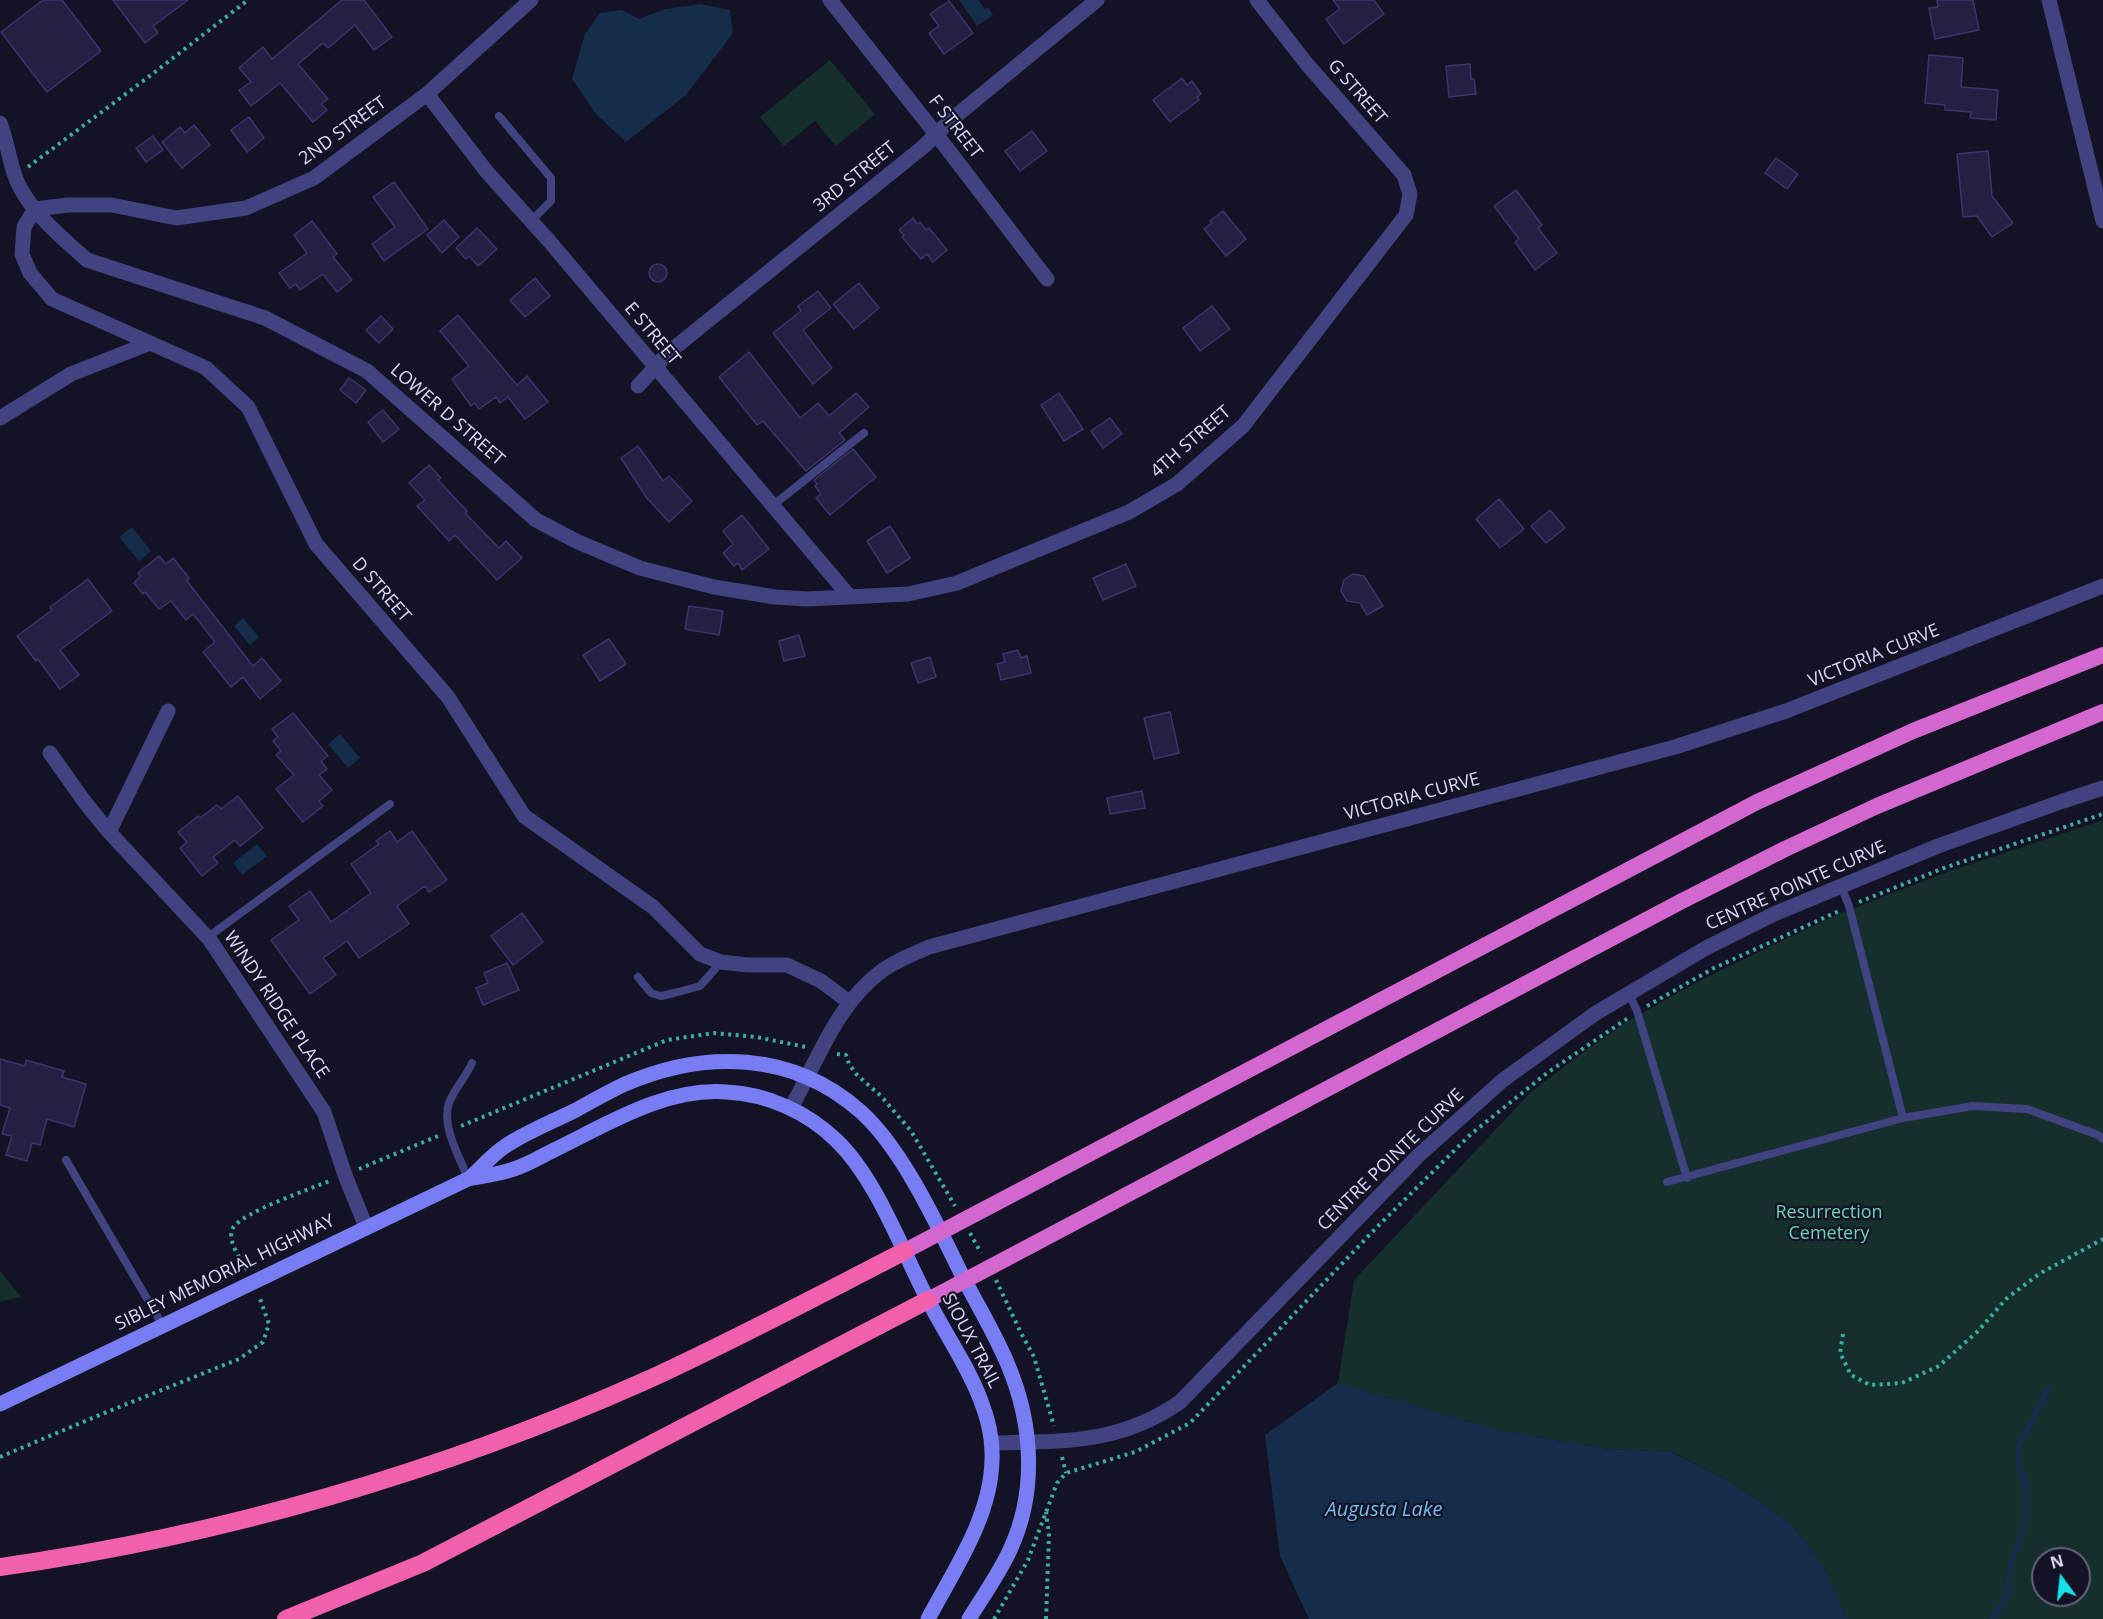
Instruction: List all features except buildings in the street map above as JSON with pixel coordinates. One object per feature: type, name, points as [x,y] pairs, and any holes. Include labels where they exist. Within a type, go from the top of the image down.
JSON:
[{"type":"highway","points":[[0,1567],[67,1557],[236,1521],[401,1473],[564,1415],[682,1364],[905,1251],[1757,802],[1913,731],[2103,655]]},
{"type":"highway","points":[[286,1619],[370,1586],[462,1544],[1785,849],[1930,782],[2103,712]]},
{"type":"main road","name":"SIOUX TRAIL","points":[[468,1179],[504,1147],[624,1084],[696,1062],[741,1060],[781,1068],[827,1087],[861,1112],[883,1135],[941,1232],[1013,1377],[1024,1414],[1030,1467],[1018,1526],[1001,1568],[969,1619]]},
{"type":"main road","name":"SIOUX TRAIL","points":[[468,1179],[514,1169],[645,1107],[690,1094],[718,1092],[747,1094],[791,1108],[824,1129],[846,1151],[864,1177],[967,1369],[986,1417],[992,1460],[980,1517],[928,1619]]},
{"type":"main road","name":"SIBLEY MEMORIAL HIGHWAY","points":[[0,1404],[468,1179]]},
{"type":"street","name":"2ND STREET","points":[[35,208],[112,205],[176,218],[246,208],[314,178],[427,94],[531,0]]},
{"type":"street","name":"F STREET","points":[[830,0],[1047,279]]},
{"type":"street","name":"3RD STREET","points":[[638,386],[668,353],[923,147],[951,120],[1097,0]]},
{"type":"street","name":"G STREET","points":[[1257,0],[1306,63],[1404,176],[1410,194],[1406,215]]},
{"type":"street","points":[[2049,0],[2103,221]]},
{"type":"street","name":"E STREET","points":[[427,94],[487,172],[850,597]]},
{"type":"street","points":[[0,123],[8,142],[15,177],[24,195],[35,208]]},
{"type":"street","name":"D STREET","points":[[35,208],[24,226],[22,254],[30,273],[52,299],[206,368],[248,407],[316,544],[448,697],[524,816],[653,907],[700,954],[720,962],[787,965],[821,981],[849,1002]]},
{"type":"street","name":"LOWER D STREET","points":[[35,208],[87,260],[265,318],[367,371],[536,520],[578,542],[640,568],[714,587],[775,597],[807,599],[850,597]]},
{"type":"street","name":"4TH STREET","points":[[850,597],[908,594],[957,583],[1129,512],[1177,484],[1243,426],[1406,215]]},
{"type":"street","points":[[0,418],[71,374],[150,343]]},
{"type":"street","name":"VICTORIA CURVE","points":[[791,1108],[831,1028],[849,1002],[883,969],[929,947],[1675,747],[1786,711],[2103,586]]},
{"type":"street","points":[[109,832],[168,711]]},
{"type":"street","name":"WINDY RIDGE PLACE","points":[[50,753],[109,832],[208,937],[324,1112],[345,1175],[366,1227]]},
{"type":"street","name":"CENTRE POINTE CURVE","points":[[991,1443],[1058,1441],[1115,1434],[1138,1427],[1180,1402],[1390,1183],[1448,1128],[1536,1055],[1628,992],[1722,939],[1841,886],[1981,830],[2103,788]]},
{"type":"lane","points":[[499,116],[551,178],[551,201],[531,221]]},
{"type":"lane","points":[[772,506],[864,433]]},
{"type":"lane","points":[[208,937],[390,804]]},
{"type":"lane","points":[[1841,886],[1849,906],[1903,1118]]},
{"type":"lane","points":[[638,977],[651,993],[660,996],[700,986],[720,962]]},
{"type":"lane","points":[[1628,992],[1637,1011],[1687,1178]]},
{"type":"lane","points":[[468,1179],[450,1131],[447,1115],[450,1102],[472,1062]]},
{"type":"lane","points":[[1667,1182],[1903,1118],[1973,1106],[2027,1109],[2098,1135],[2103,1139]]},
{"type":"lane","points":[[66,1160],[163,1326]]},
{"type":"path","points":[[33,164],[248,0]]},
{"type":"path","points":[[994,1619],[1028,1560],[1057,1483],[1066,1473],[1135,1452],[1190,1423],[1377,1227],[1471,1134],[1557,1066],[1637,1011],[1714,968],[1849,906],[1944,868],[2103,814]]},
{"type":"path","points":[[0,1457],[239,1359],[263,1342],[269,1324],[263,1304],[233,1245],[231,1235],[233,1227],[250,1214],[667,1040],[714,1033],[756,1037],[846,1055],[849,1065],[857,1075],[881,1096],[911,1131],[989,1267],[1034,1357],[1066,1473]]},
{"type":"path","points":[[1843,1334],[1840,1353],[1851,1375],[1870,1385],[1902,1383],[1939,1366],[1979,1330],[2006,1299],[2039,1274],[2103,1239]]},
{"type":"path","points":[[1046,1509],[1049,1535],[1046,1619]]},
{"type":"green space","points":[[830,60],[875,114],[836,146],[815,121],[784,146],[760,117]]},
{"type":"green space","name":"Resurrection Cemetery","points":[[2103,820],[2103,1619],[1847,1619],[1826,1571],[1793,1525],[1729,1481],[1672,1452],[1609,1449],[1497,1430],[1338,1383],[1354,1280],[1529,1094],[1625,1023],[1719,971],[1836,915],[1947,872]]},
{"type":"green space","points":[[0,1271],[21,1297],[0,1302]]},
{"type":"water","points":[[959,0],[978,0],[985,9],[988,7],[993,15],[977,26]]},
{"type":"water","points":[[700,4],[730,10],[733,33],[686,95],[626,142],[596,114],[572,79],[585,34],[600,13],[622,10],[639,19],[666,9]]},
{"type":"water","points":[[132,527],[151,551],[139,561],[119,537]]},
{"type":"water","points":[[243,618],[259,637],[250,645],[234,626]]},
{"type":"water","points":[[340,734],[360,758],[348,768],[328,744]]},
{"type":"water","points":[[257,844],[267,856],[242,875],[233,863]]},
{"type":"water","name":"Augusta Lake","points":[[1338,1383],[1497,1430],[1609,1449],[1671,1452],[1729,1481],[1793,1525],[1826,1571],[1847,1619],[1309,1619],[1280,1556],[1265,1435]]},
{"type":"waterway","points":[[1993,1619],[2007,1596],[2011,1563],[2026,1522],[2026,1488],[2019,1463],[2019,1445],[2049,1388]]}]
